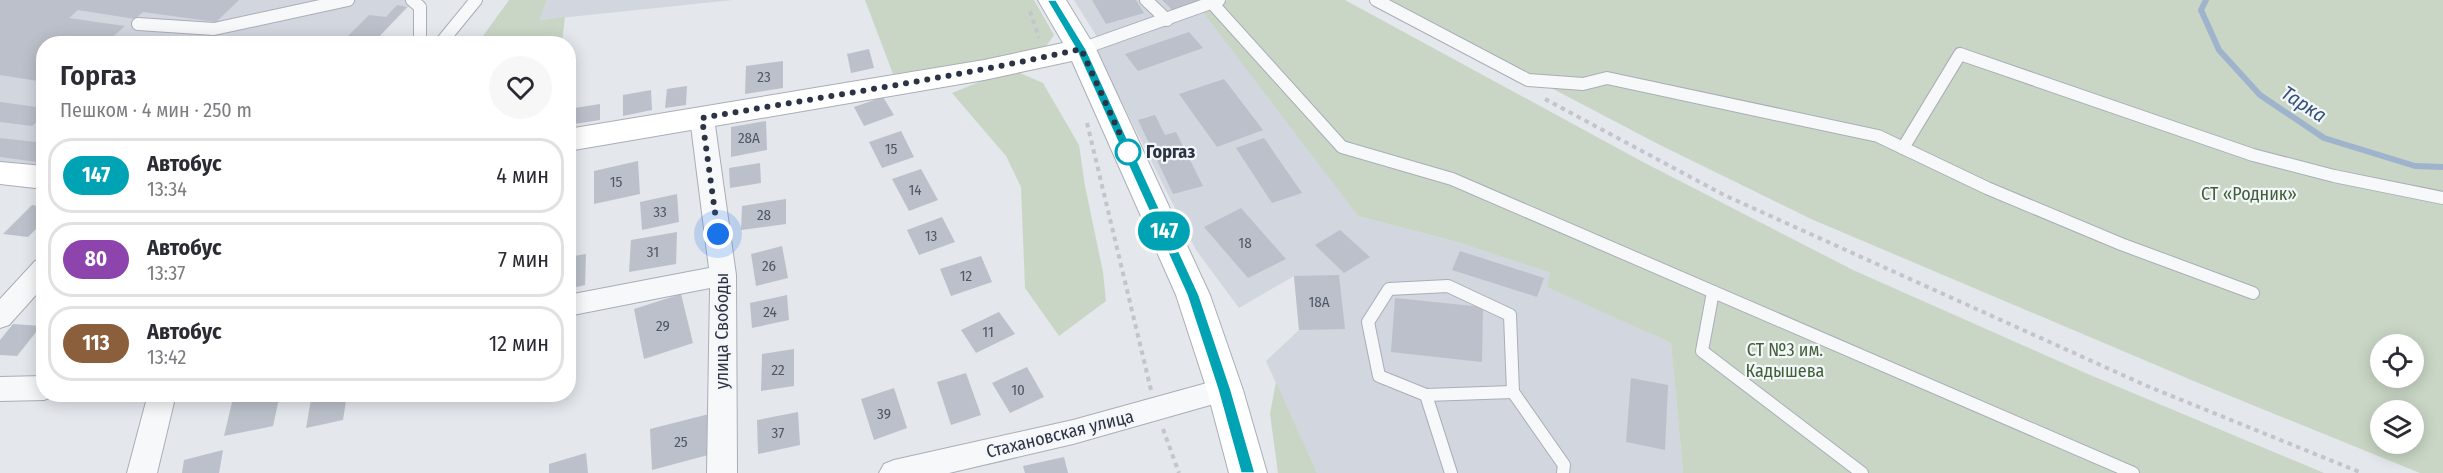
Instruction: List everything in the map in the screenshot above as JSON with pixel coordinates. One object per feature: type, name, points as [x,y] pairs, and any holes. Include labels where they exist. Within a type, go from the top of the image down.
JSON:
[{"type":"street","points":[[1052,0],[1081,49],[1193,295],[1225,390],[1248,473]]},
{"type":"street","points":[[576,139],[984,70],[1081,49]]},
{"type":"street","name":"улица Свободы","points":[[702,118],[723,275],[722,473]]},
{"type":"street","points":[[0,173],[36,177]]},
{"type":"street","points":[[576,304],[723,275]]},
{"type":"street","points":[[0,317],[36,277]]},
{"type":"street","points":[[0,389],[36,388]]},
{"type":"street","name":"Стахановская улица","points":[[894,473],[1073,432],[1225,390]]},
{"type":"street","points":[[142,473],[160,402]]},
{"type":"lane","points":[[138,24],[214,29],[348,0]]},
{"type":"lane","points":[[412,0],[420,7],[420,36]]},
{"type":"lane","points":[[447,36],[476,0]]},
{"type":"lane","points":[[1146,0],[1167,20]]},
{"type":"lane","points":[[1376,0],[1528,80],[1583,84],[1607,78],[1878,136],[1988,188],[2121,244],[2253,293]]},
{"type":"lane","points":[[1081,49],[1216,1],[1342,147],[1452,179],[2133,473]]},
{"type":"lane","points":[[1903,148],[1960,54],[2034,77],[2227,147],[2310,171],[2443,198]]},
{"type":"lane","points":[[1513,392],[1426,395],[1379,376],[1368,322],[1389,290],[1448,286],[1510,315],[1513,392],[1564,465],[1563,473]]},
{"type":"lane","points":[[1713,292],[1702,351],[1862,473]]},
{"type":"lane","points":[[1426,395],[1451,473]]},
{"type":"path","points":[[1027,0],[1045,57]]},
{"type":"path","points":[[1538,95],[1724,195],[2147,386],[2362,473]]},
{"type":"path","points":[[1085,115],[1156,410],[1179,473]]},
{"type":"shaded area","points":[[0,0],[415,0],[380,36],[36,36],[36,169],[0,165]]},
{"type":"shaded area","points":[[547,0],[733,0],[540,20]]},
{"type":"shaded area","points":[[1074,0],[1228,0],[1204,11],[1358,216],[1457,242],[1550,273],[1548,287],[1671,343],[1683,473],[1317,473],[1266,361],[1299,330],[1294,276],[1239,308],[1196,250],[1096,51],[1104,48]]},
{"type":"green space","points":[[509,0],[547,0],[540,20],[565,17],[563,36],[483,36]]},
{"type":"green space","points":[[865,0],[1034,0],[1054,35],[1043,51],[893,74]]},
{"type":"green space","name":"СТ №3 им. Кадышева","points":[[1228,0],[1345,0],[1641,161],[1853,270],[2090,375],[2324,473],[1683,473],[1671,343],[1547,287],[1550,273],[1457,242],[1358,216],[1203,12]]},
{"type":"green space","name":"СТ «Родник»","points":[[1383,0],[2443,0],[2443,473],[2420,473],[2373,454],[2424,454],[2424,400],[2370,400],[2370,453],[2196,382],[1811,219],[1660,145]]},
{"type":"green space","points":[[1011,69],[1043,83],[1079,145],[1103,272],[1106,301],[1059,336],[1025,288],[1021,187],[1006,156],[952,93]]},
{"type":"green space","points":[[1276,382],[1317,473],[1278,473],[1270,414]]},
{"type":"building","points":[[0,0],[239,0],[216,22],[143,12],[135,19],[78,10],[69,18],[125,26],[113,36],[36,36],[36,81],[0,75]]},
{"type":"building","points":[[1092,0],[1136,0],[1144,13],[1106,24]]},
{"type":"building","points":[[1162,0],[1199,0],[1173,11]]},
{"type":"building","points":[[397,5],[407,7],[380,36],[348,36],[369,15],[386,17]]},
{"type":"building","points":[[1189,32],[1203,48],[1138,71],[1125,54]]},
{"type":"building","points":[[869,49],[874,68],[851,73],[847,54]]},
{"type":"building","points":[[783,61],[783,88],[745,94],[746,66]]},
{"type":"building","points":[[1224,79],[1263,130],[1217,147],[1179,94]]},
{"type":"building","points":[[687,86],[686,105],[665,108],[667,89]]},
{"type":"building","points":[[651,90],[652,110],[623,116],[623,95]]},
{"type":"building","points":[[883,97],[894,115],[864,126],[854,107]]},
{"type":"building","points":[[0,102],[36,107],[36,123],[32,126],[0,122]]},
{"type":"building","points":[[600,104],[600,120],[576,124],[576,108]]},
{"type":"building","points":[[1155,115],[1165,135],[1176,132],[1203,186],[1173,194],[1138,120]]},
{"type":"building","points":[[766,121],[767,150],[731,157],[731,127]]},
{"type":"building","points":[[901,131],[914,157],[882,168],[869,142]]},
{"type":"building","points":[[0,138],[36,142],[36,162],[0,157]]},
{"type":"building","points":[[1264,138],[1302,193],[1272,203],[1236,148]]},
{"type":"building","points":[[638,161],[640,194],[594,204],[594,171]]},
{"type":"building","points":[[760,163],[761,183],[730,188],[729,168]]},
{"type":"building","points":[[921,169],[938,200],[909,211],[892,179]]},
{"type":"building","points":[[677,194],[679,222],[642,230],[640,202]]},
{"type":"building","points":[[786,199],[786,224],[741,230],[742,206]]},
{"type":"building","points":[[32,205],[36,206],[36,229],[28,237],[3,234]]},
{"type":"building","points":[[1241,208],[1286,259],[1248,278],[1204,227]]},
{"type":"building","points":[[942,217],[955,242],[919,255],[907,230]]},
{"type":"building","points":[[1340,230],[1370,257],[1344,273],[1315,245]]},
{"type":"building","points":[[677,232],[676,264],[629,272],[631,240]]},
{"type":"building","points":[[782,246],[788,278],[756,286],[751,254]]},
{"type":"building","points":[[1460,251],[1544,278],[1537,297],[1452,270]]},
{"type":"building","points":[[586,254],[585,285],[576,287],[576,256]]},
{"type":"building","points":[[981,256],[992,282],[951,296],[940,269]]},
{"type":"building","points":[[1339,275],[1345,329],[1299,330],[1294,276]]},
{"type":"building","points":[[681,294],[693,343],[644,359],[634,309]]},
{"type":"building","points":[[787,295],[789,320],[752,328],[750,303]]},
{"type":"building","points":[[1395,298],[1483,307],[1482,362],[1391,352]]},
{"type":"building","points":[[999,312],[1015,334],[976,353],[961,330]]},
{"type":"building","points":[[13,324],[36,326],[36,332],[17,356],[0,355],[0,340]]},
{"type":"building","points":[[794,349],[794,386],[761,391],[762,354]]},
{"type":"building","points":[[1027,367],[1044,397],[1010,413],[992,383]]},
{"type":"building","points":[[966,373],[981,415],[951,425],[937,382]]},
{"type":"building","points":[[1631,378],[1668,385],[1665,450],[1626,442]]},
{"type":"building","points":[[894,388],[907,428],[874,440],[861,399]]},
{"type":"building","points":[[232,402],[278,402],[273,426],[224,436]]},
{"type":"building","points":[[311,402],[346,402],[343,420],[306,428]]},
{"type":"building","points":[[798,412],[800,445],[758,454],[757,420]]},
{"type":"building","points":[[709,414],[712,454],[652,470],[650,429]]},
{"type":"building","points":[[223,450],[219,473],[182,473],[184,460]]},
{"type":"building","points":[[586,453],[588,473],[549,473],[549,464]]},
{"type":"building","points":[[1064,457],[1068,473],[1025,473],[1023,466]]},
{"type":"waterway","name":"Тарка","points":[[2206,0],[2201,10],[2219,50],[2260,95],[2324,138],[2415,166],[2443,167]]},
{"type":"bus line","name":"147","points":[[1052,0],[1081,49],[1193,295],[1225,390],[1248,473]]},
{"type":"place","name":"Горгаз","points":[[1128,152]]},
{"type":"route","points":[[718,234],[702,118],[890,84],[984,70],[1081,49],[1128,152]]}]
